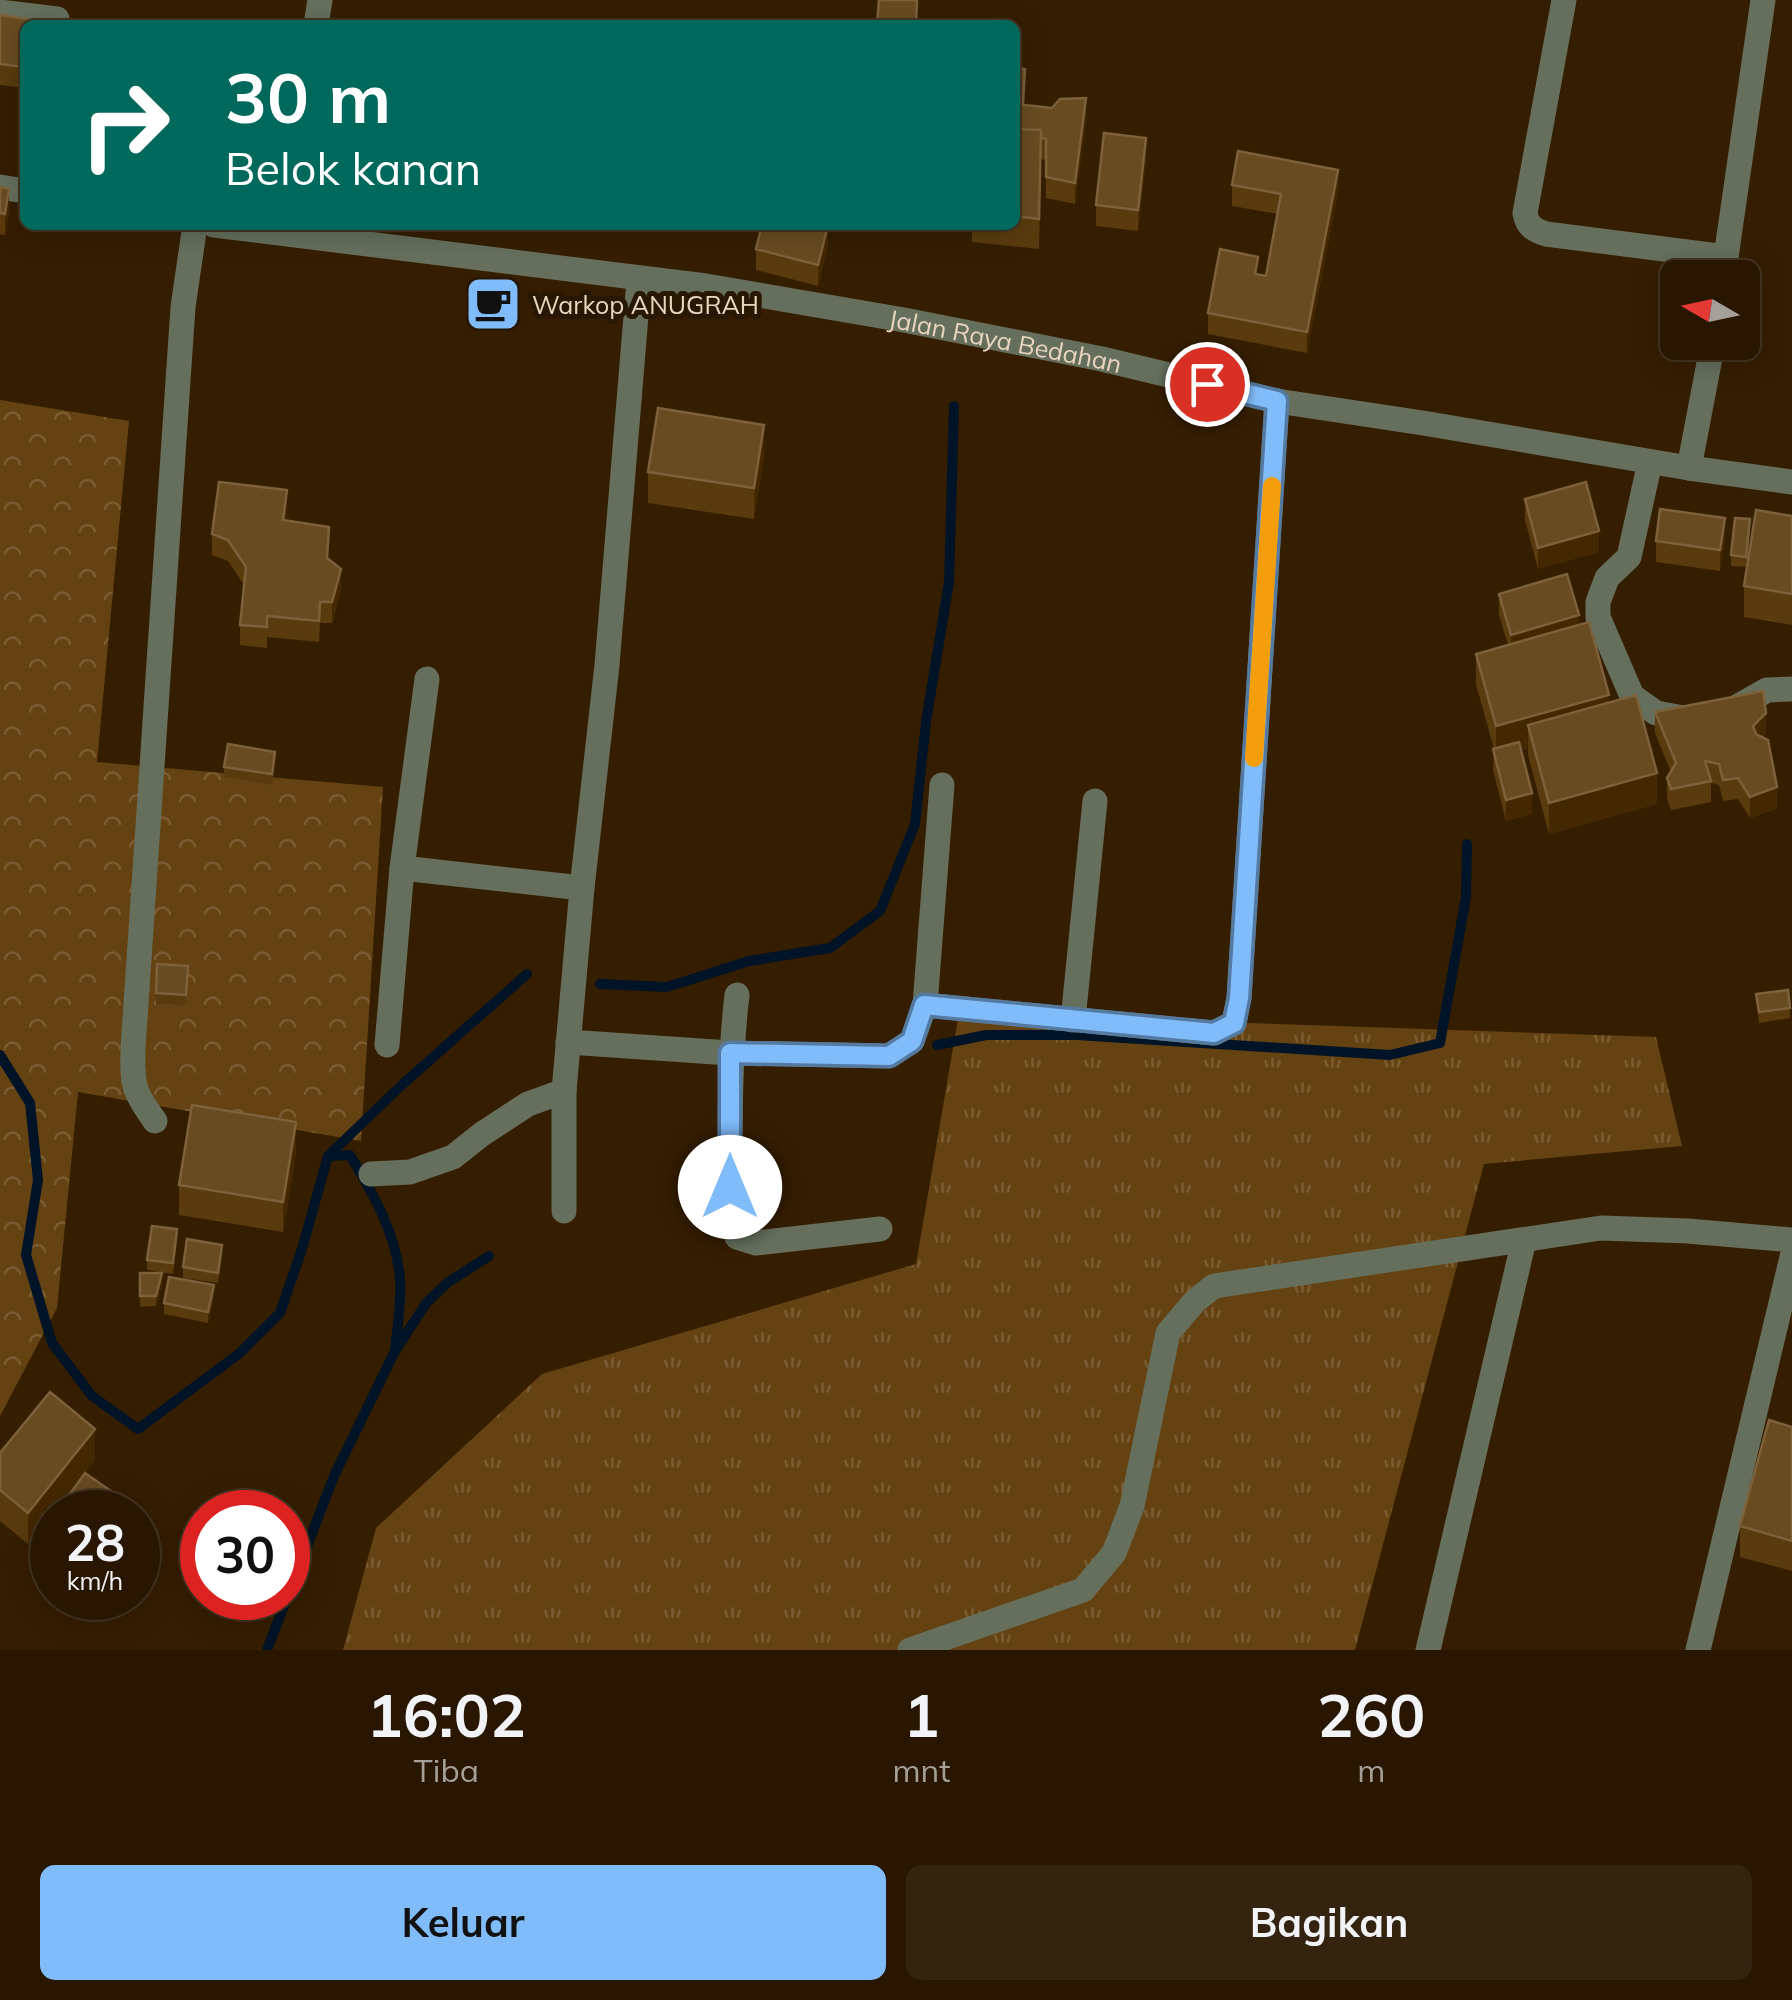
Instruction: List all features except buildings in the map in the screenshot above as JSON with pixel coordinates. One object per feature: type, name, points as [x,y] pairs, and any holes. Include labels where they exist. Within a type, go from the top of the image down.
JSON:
[{"type":"street","points":[[1564,0],[1526,222],[1546,234],[1687,260]]},
{"type":"street","points":[[1726,260],[1763,0]]},
{"type":"street","points":[[0,12],[57,19]]},
{"type":"street","points":[[155,1121],[136,1095],[133,1048],[183,306],[194,230]]},
{"type":"street","name":"Jalan Raya Bedahan","points":[[285,230],[706,286],[1102,359],[1277,401],[1792,482]]},
{"type":"street","points":[[564,1211],[564,1091],[639,280]]},
{"type":"street","points":[[1689,468],[1710,360]]},
{"type":"street","points":[[924,1005],[1214,1033],[1234,1023],[1239,998],[1277,401]]},
{"type":"street","points":[[1650,462],[1629,557],[1607,578],[1598,602],[1598,617],[1632,696],[1656,713],[1698,721],[1731,710],[1767,690],[1792,688]]},
{"type":"street","points":[[387,1045],[402,868],[427,678]]},
{"type":"street","points":[[568,1042],[730,1053],[889,1056],[912,1041],[924,1005],[942,786]]},
{"type":"street","points":[[1073,1020],[1095,801]]},
{"type":"street","points":[[402,868],[582,888]]},
{"type":"street","points":[[737,995],[730,1053],[730,1214],[737,1238],[756,1243],[880,1229]]},
{"type":"street","points":[[372,1174],[410,1172],[453,1157],[528,1104],[564,1091]]},
{"type":"street","points":[[910,1650],[1083,1590],[1104,1566],[1114,1553],[1132,1506],[1168,1334],[1195,1301],[1214,1286],[1601,1228],[1792,1240]]},
{"type":"street","points":[[1428,1650],[1524,1240]]},
{"type":"street","points":[[1698,1650],[1792,1256]]},
{"type":"green space","points":[[0,400],[129,421],[97,762],[383,787],[361,1141],[78,1092],[57,1308],[0,1416]]},
{"type":"green space","points":[[959,1013],[1656,1037],[1682,1146],[1484,1164],[1355,1650],[343,1650],[376,1528],[542,1374],[916,1264]]},
{"type":"waterway","points":[[600,984],[667,987],[749,961],[830,948],[880,911],[915,824],[926,722],[949,582],[954,406]]},
{"type":"waterway","points":[[937,1045],[986,1035],[1077,1035],[1390,1055],[1440,1043],[1466,897],[1467,844]]},
{"type":"waterway","points":[[0,1055],[30,1103],[38,1180],[26,1255],[52,1343],[92,1396],[138,1429],[240,1353],[280,1313],[328,1156],[527,974]]},
{"type":"waterway","points":[[329,1156],[350,1155],[388,1229],[400,1279],[395,1350]]},
{"type":"waterway","points":[[310,1539],[334,1476],[395,1351],[427,1302],[447,1283],[489,1256]]},
{"type":"waterway","points":[[267,1650],[279,1620]]},
{"type":"slow traffic","points":[[1254,758],[1272,486]]},
{"type":"place","name":"Warkop ANUGRAH","points":[[493,304]]},
{"type":"route","points":[[730,1187],[730,1053],[889,1056],[912,1041],[924,1005],[1214,1033],[1234,1023],[1239,998],[1277,401],[1207,384]]}]
